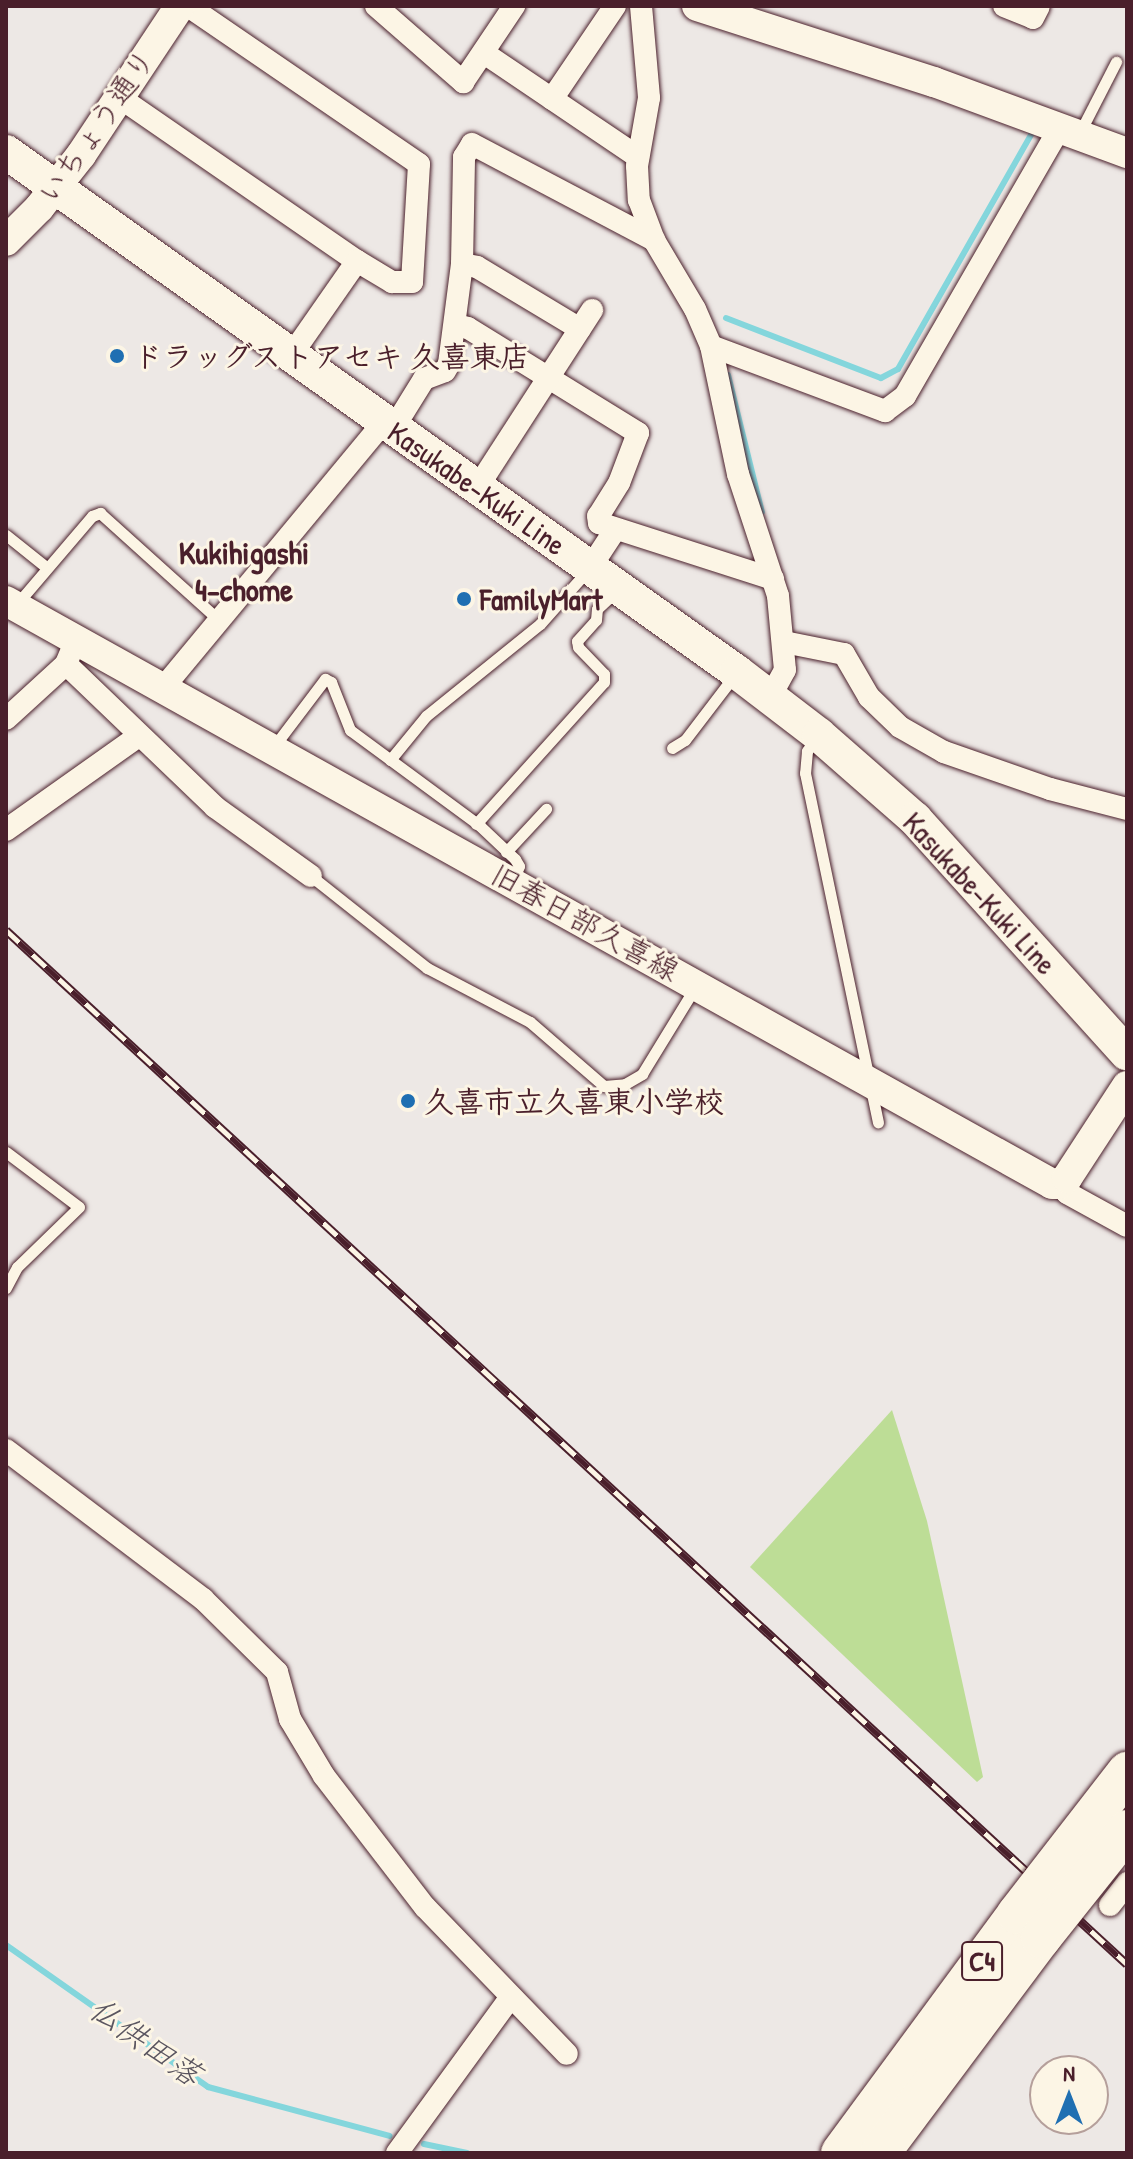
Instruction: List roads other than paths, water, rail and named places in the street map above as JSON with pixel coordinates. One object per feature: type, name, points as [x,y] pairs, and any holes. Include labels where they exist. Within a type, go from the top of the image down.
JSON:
[{"type":"highway","name":"C4","points":[[841,2153],[1017,1914],[1127,1772]]},
{"type":"highway","name":"C4","points":[[880,2153],[1041,1938],[1127,1830]]},
{"type":"main road","name":"Kasukabe-Kuki Line","points":[[6,152],[290,357],[737,672],[819,735],[915,819],[1127,1054]]},
{"type":"street","name":"いちょう通り","points":[[6,241],[56,188],[180,6]]},
{"type":"street","points":[[119,97],[357,261],[392,282],[412,282],[419,164],[188,6]]},
{"type":"street","points":[[376,6],[401,14],[463,82],[514,6]]},
{"type":"street","points":[[552,99],[615,6]]},
{"type":"street","points":[[641,6],[649,98],[638,157],[639,200],[654,240],[695,309],[711,346],[738,474],[773,579],[784,642],[785,670],[770,697]]},
{"type":"street","points":[[697,6],[934,82],[1127,153]]},
{"type":"street","points":[[1004,6],[1033,18],[1039,6]]},
{"type":"street","points":[[484,53],[638,157]]},
{"type":"street","points":[[711,346],[885,411],[905,396],[1069,132]]},
{"type":"street","points":[[163,688],[424,379],[445,371],[456,325],[462,264],[464,157],[472,144],[654,240]]},
{"type":"street","points":[[290,357],[357,261]]},
{"type":"street","points":[[462,264],[477,267],[586,320],[550,380],[477,488]]},
{"type":"street","points":[[456,325],[468,328],[638,433],[619,483],[598,516],[599,523],[773,579]]},
{"type":"street","points":[[590,568],[615,530]]},
{"type":"street","name":"旧春日部久喜線","points":[[11,603],[71,652],[163,688],[1052,1184],[1060,1184]]},
{"type":"street","points":[[784,642],[844,654],[869,697],[900,727],[944,752],[1050,789],[1127,809]]},
{"type":"street","points":[[6,719],[71,652],[139,736],[215,807],[311,876]]},
{"type":"street","points":[[6,830],[139,736]]},
{"type":"street","points":[[1127,1086],[1060,1184],[1067,1193],[1127,1226]]},
{"type":"street","points":[[6,1450],[203,1599],[277,1672],[290,1719],[324,1776],[425,1907],[567,2054]]},
{"type":"street","points":[[1110,1905],[1127,1883]]},
{"type":"street","points":[[397,2153],[510,1998]]},
{"type":"lane","points":[[1069,132],[1116,62]]},
{"type":"lane","points":[[11,603],[92,516],[100,513],[219,620]]},
{"type":"lane","points":[[6,535],[46,567]]},
{"type":"lane","points":[[390,760],[426,716],[540,624],[590,568]]},
{"type":"lane","points":[[476,824],[604,682],[604,674],[578,647],[577,641],[596,620],[597,609],[619,588]]},
{"type":"lane","points":[[672,748],[685,740],[737,672]]},
{"type":"lane","points":[[272,749],[325,679],[336,690],[350,730],[476,824],[506,852],[519,866],[512,882]]},
{"type":"lane","points":[[819,735],[803,763],[878,1122]]},
{"type":"lane","points":[[506,852],[546,809]]},
{"type":"lane","points":[[311,876],[427,968],[530,1022],[604,1086],[625,1084],[642,1074],[697,985]]},
{"type":"lane","points":[[6,1152],[79,1207],[17,1267],[6,1288]]},
{"type":"lane","points":[[6,1259],[17,1267]]},
{"type":"waterway","points":[[726,318],[881,378],[898,369],[1034,130]]},
{"type":"waterway","points":[[728,375],[762,512]]},
{"type":"waterway","name":"仏供田落","points":[[6,1945],[208,2087],[389,2136]]},
{"type":"waterway","name":"仏供田落","points":[[424,2144],[467,2153]]},
{"type":"railway","points":[[6,930],[1127,1964]]},
{"type":"place","name":"ドラッグストアセキ 久喜東店","points":[[117,356]]},
{"type":"place","name":"FamilyMart","points":[[464,599]]},
{"type":"place","name":"久喜市立久喜東小学校","points":[[408,1101]]},
{"type":"district","name":"Kukihigashi 4-chome","points":[[244,572]]}]
